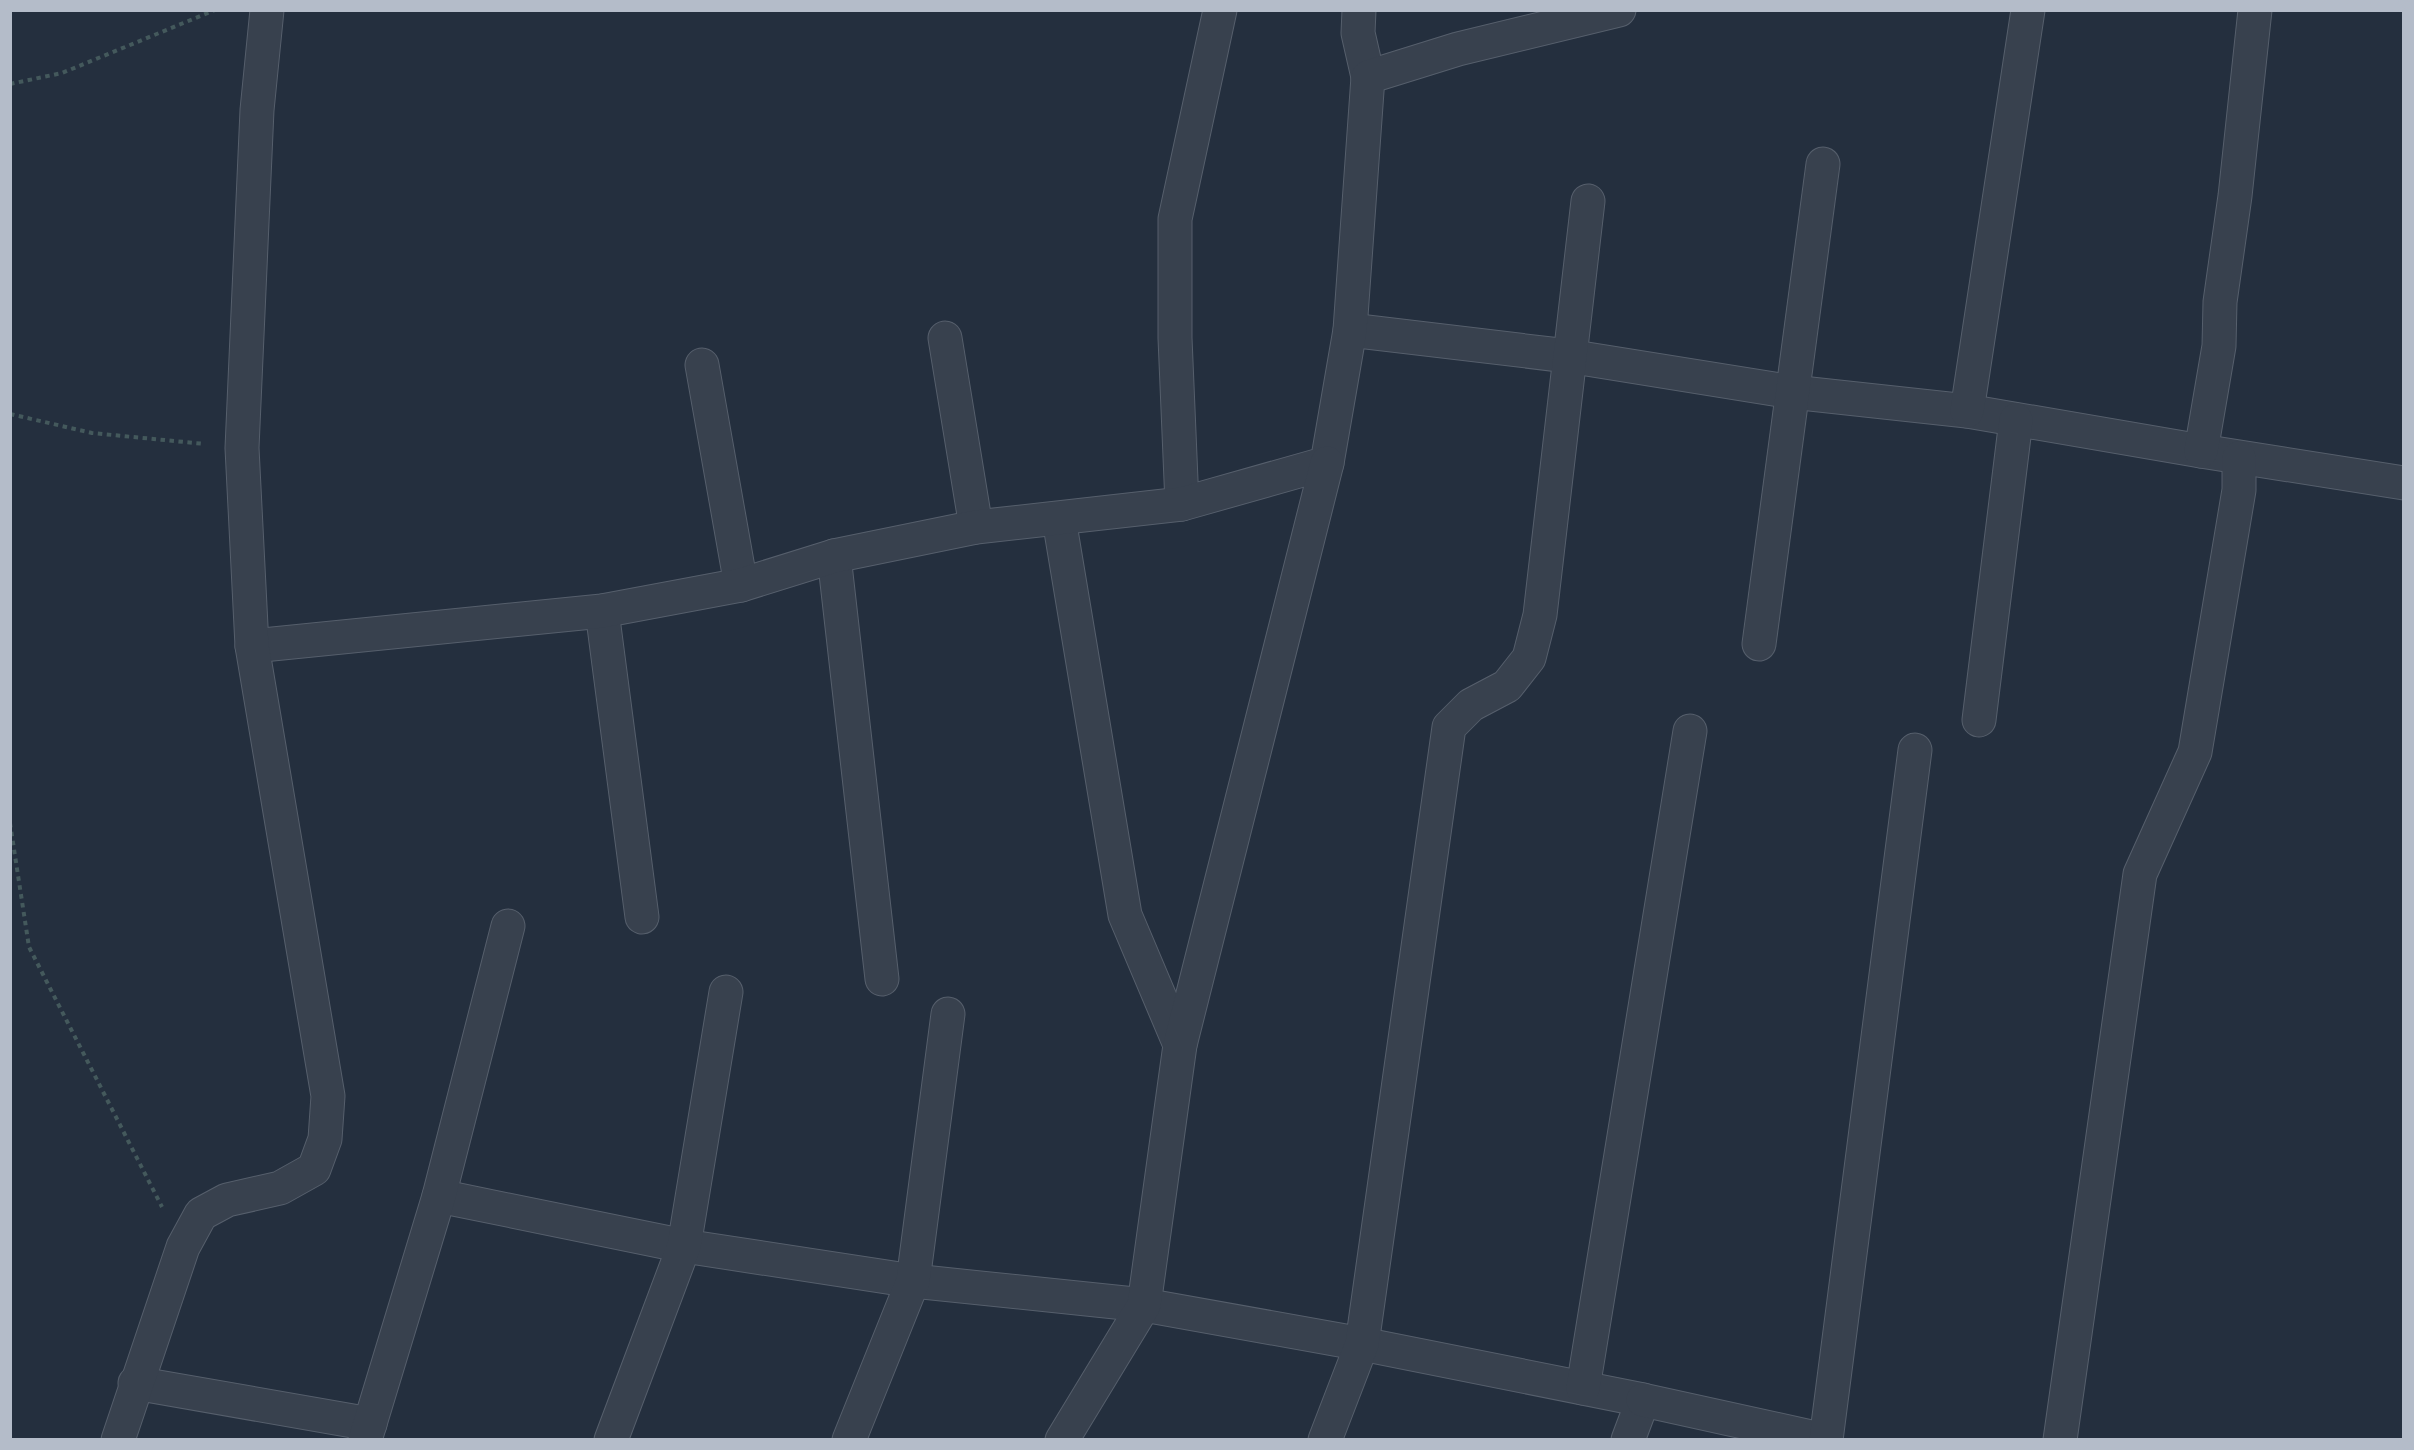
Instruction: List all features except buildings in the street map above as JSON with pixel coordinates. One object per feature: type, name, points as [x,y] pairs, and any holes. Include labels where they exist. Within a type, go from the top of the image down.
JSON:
[{"type":"street","points":[[118,1440],[135,1383],[183,1247],[201,1214],[227,1200],[280,1188],[315,1169],[325,1139],[327,1085],[252,646],[242,448],[257,110],[267,10]]},
{"type":"street","points":[[1182,504],[1175,338],[1175,219],[1220,10]]},
{"type":"street","points":[[1062,1440],[1144,1305],[1180,1045],[1328,463],[1350,330],[1368,77],[1358,33],[1359,10]]},
{"type":"street","points":[[1368,77],[1550,18],[1619,10]]},
{"type":"street","points":[[1967,411],[2028,10]]},
{"type":"street","points":[[2201,451],[2219,346],[2220,303],[2235,196],[2255,10]]},
{"type":"street","points":[[1759,644],[1823,164]]},
{"type":"street","points":[[1325,1440],[1362,1344],[1449,727],[1471,705],[1507,686],[1529,658],[1540,615],[1568,356],[1588,201]]},
{"type":"street","points":[[1350,330],[1568,356],[1792,393],[1967,411],[2239,458],[2403,483]]},
{"type":"street","points":[[945,338],[976,527]]},
{"type":"street","points":[[702,365],[741,585]]},
{"type":"street","points":[[1979,720],[2016,420]]},
{"type":"street","points":[[2060,1440],[2140,874],[2195,752],[2239,490],[2239,458]]},
{"type":"street","points":[[252,646],[602,610],[741,585],[834,556],[976,527],[1182,504],[1328,463]]},
{"type":"street","points":[[1059,519],[1125,915],[1180,1045]]},
{"type":"street","points":[[834,556],[882,979]]},
{"type":"street","points":[[602,610],[642,917]]},
{"type":"street","points":[[1583,1388],[1690,731]]},
{"type":"street","points":[[439,1196],[684,1246],[913,1281],[1144,1305],[1362,1344],[1643,1400],[1825,1440],[1915,750]]},
{"type":"street","points":[[135,1383],[367,1432],[439,1196],[508,926]]},
{"type":"street","points":[[611,1440],[684,1246],[726,992]]},
{"type":"street","points":[[849,1440],[913,1281],[948,1014]]},
{"type":"street","points":[[1628,1440],[1643,1400]]},
{"type":"path","points":[[10,84],[62,73],[215,10]]},
{"type":"path","points":[[10,414],[92,433],[242,448]]},
{"type":"path","points":[[10,823],[29,947],[183,1247]]}]
